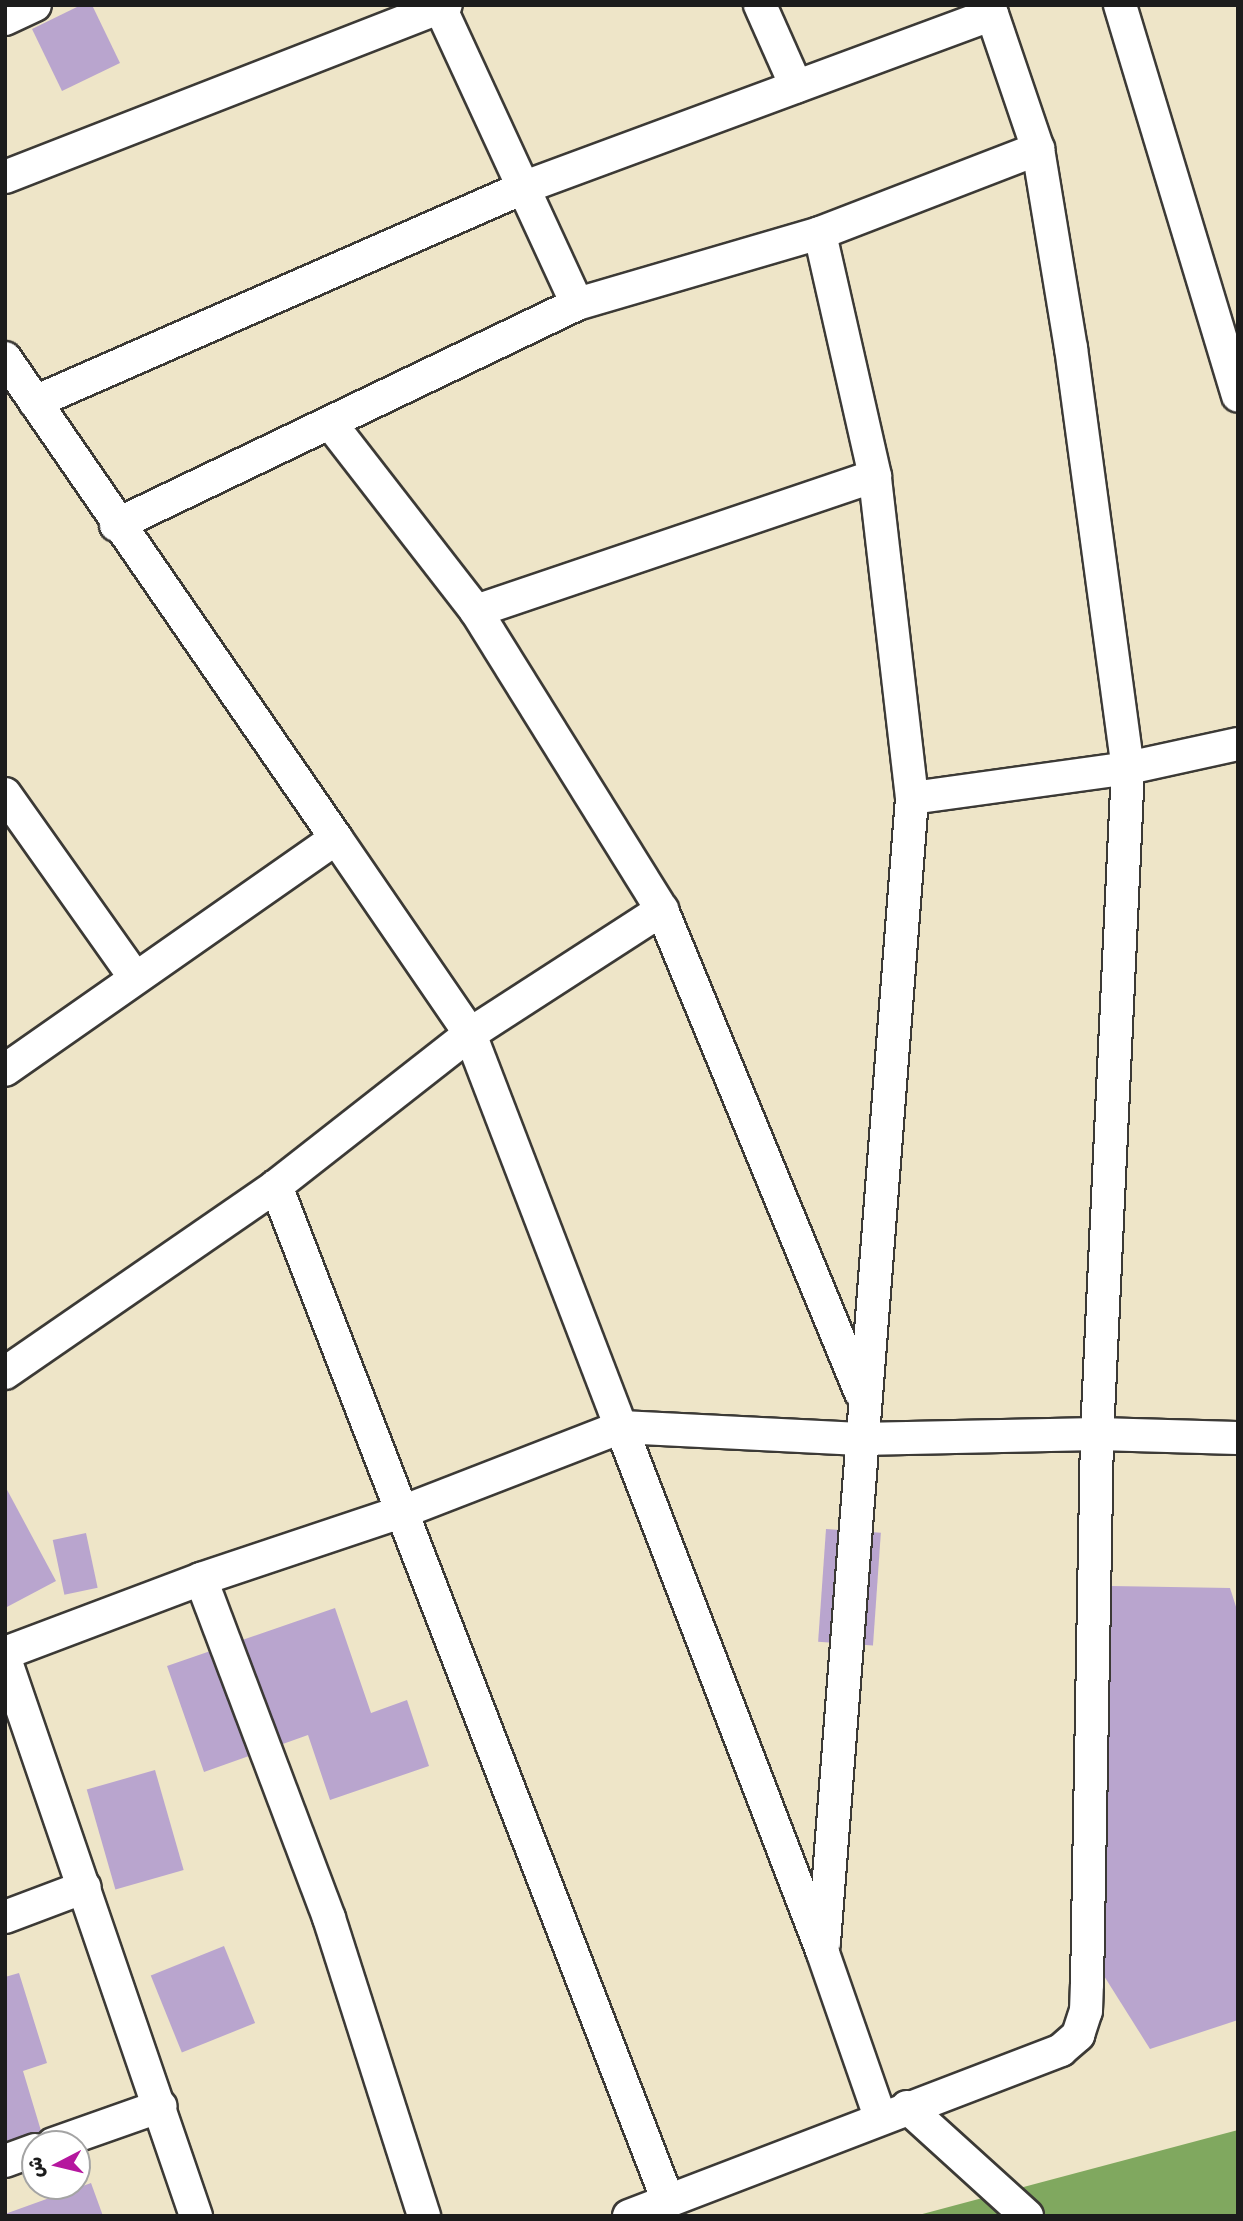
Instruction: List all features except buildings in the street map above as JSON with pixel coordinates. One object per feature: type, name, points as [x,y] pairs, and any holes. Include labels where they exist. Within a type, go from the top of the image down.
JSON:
[{"type":"street","points":[[5,19],[35,5]]},
{"type":"street","points":[[761,5],[796,86]]},
{"type":"street","points":[[1120,5],[1238,396]]},
{"type":"street","points":[[5,177],[441,6],[577,304]]},
{"type":"street","points":[[35,402],[525,187],[990,10],[1038,149],[1071,348],[1128,768],[1097,1434],[1086,2011],[1077,2035],[1061,2050],[667,2198],[629,2216]]},
{"type":"street","points":[[116,525],[577,304],[820,233],[1038,149]]},
{"type":"street","points":[[820,233],[875,476],[912,798],[863,1398],[823,1952]]},
{"type":"street","points":[[5,358],[116,525],[470,1034],[823,1952],[894,2112],[1027,2216]]},
{"type":"street","points":[[331,424],[476,611],[662,910],[863,1398]]},
{"type":"street","points":[[476,611],[875,476]]},
{"type":"street","points":[[912,798],[1128,768],[1238,744]]},
{"type":"street","points":[[5,794],[135,976]]},
{"type":"street","points":[[5,1070],[135,976],[336,838]]},
{"type":"street","points":[[5,1373],[276,1186],[470,1034],[662,910]]},
{"type":"street","points":[[276,1186],[404,1511],[667,2198]]},
{"type":"street","points":[[5,1653],[201,1578],[404,1511],[621,1427],[860,1439],[1097,1434],[1238,1438]]},
{"type":"street","points":[[201,1578],[329,1918],[424,2216]]},
{"type":"street","points":[[5,1659],[161,2106],[196,2216]]},
{"type":"street","points":[[5,1917],[85,1887]]},
{"type":"street","points":[[91,2131],[161,2106]]},
{"type":"green space","points":[[1238,2130],[1238,2216],[915,2216]]}]
